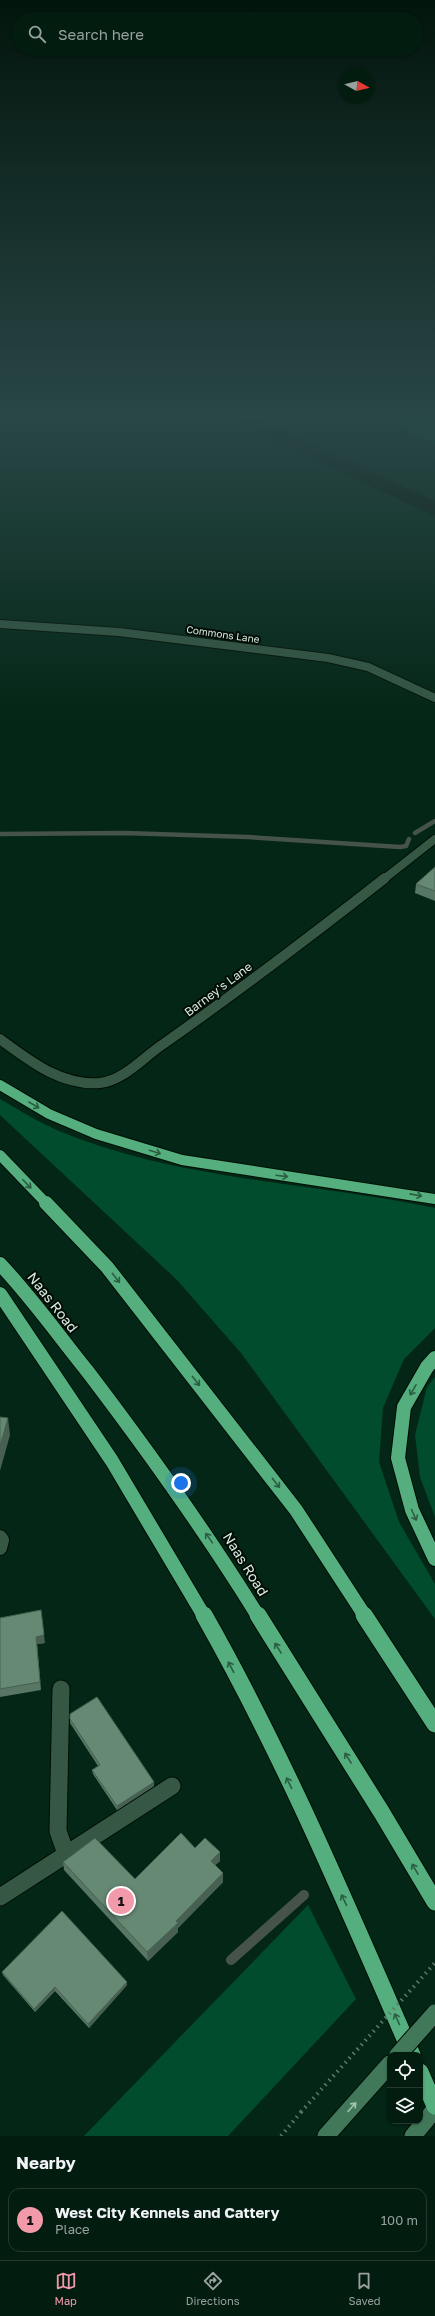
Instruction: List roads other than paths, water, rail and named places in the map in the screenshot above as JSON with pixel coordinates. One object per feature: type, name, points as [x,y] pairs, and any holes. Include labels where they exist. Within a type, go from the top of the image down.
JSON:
[{"type":"highway","points":[[0,1086],[49,1114],[96,1134],[182,1160],[262,1173],[361,1186],[435,1199]]},
{"type":"highway","points":[[0,1156],[108,1267],[296,1510],[435,1724]]},
{"type":"highway","name":"Naas Road","points":[[0,1264],[24,1290],[111,1403],[212,1542],[382,1813],[435,1902]]},
{"type":"highway","points":[[0,1294],[68,1391],[149,1520],[214,1634],[297,1798],[411,2052]]},
{"type":"highway","points":[[435,1358],[427,1367],[404,1407],[398,1458],[412,1510],[435,1559]]},
{"type":"highway","points":[[423,2079],[435,2108]]},
{"type":"main road","points":[[401,2052],[435,2013]]},
{"type":"main road","points":[[326,2136],[387,2067]]},
{"type":"main road","points":[[413,2136],[435,2108]]},
{"type":"street","name":"Commons Lane","points":[[0,624],[69,626],[128,632],[325,658],[357,664],[387,674],[435,698]]},
{"type":"street","name":"Barney's Lane","points":[[0,1039],[50,1073],[82,1084],[104,1083],[122,1073],[198,1021],[435,839]]},
{"type":"street","points":[[0,1537],[2,1540],[0,1548]]},
{"type":"street","points":[[61,1689],[58,1831],[66,1854]]},
{"type":"street","points":[[0,1897],[172,1786]]},
{"type":"waterway","points":[[415,833],[435,821]]},
{"type":"waterway","points":[[0,834],[124,833],[248,837],[400,847],[406,846],[409,839]]},
{"type":"waterway","points":[[231,1960],[304,1895]]},
{"type":"place","name":"West City Kennels and Cattery","points":[[121,1901]]}]
